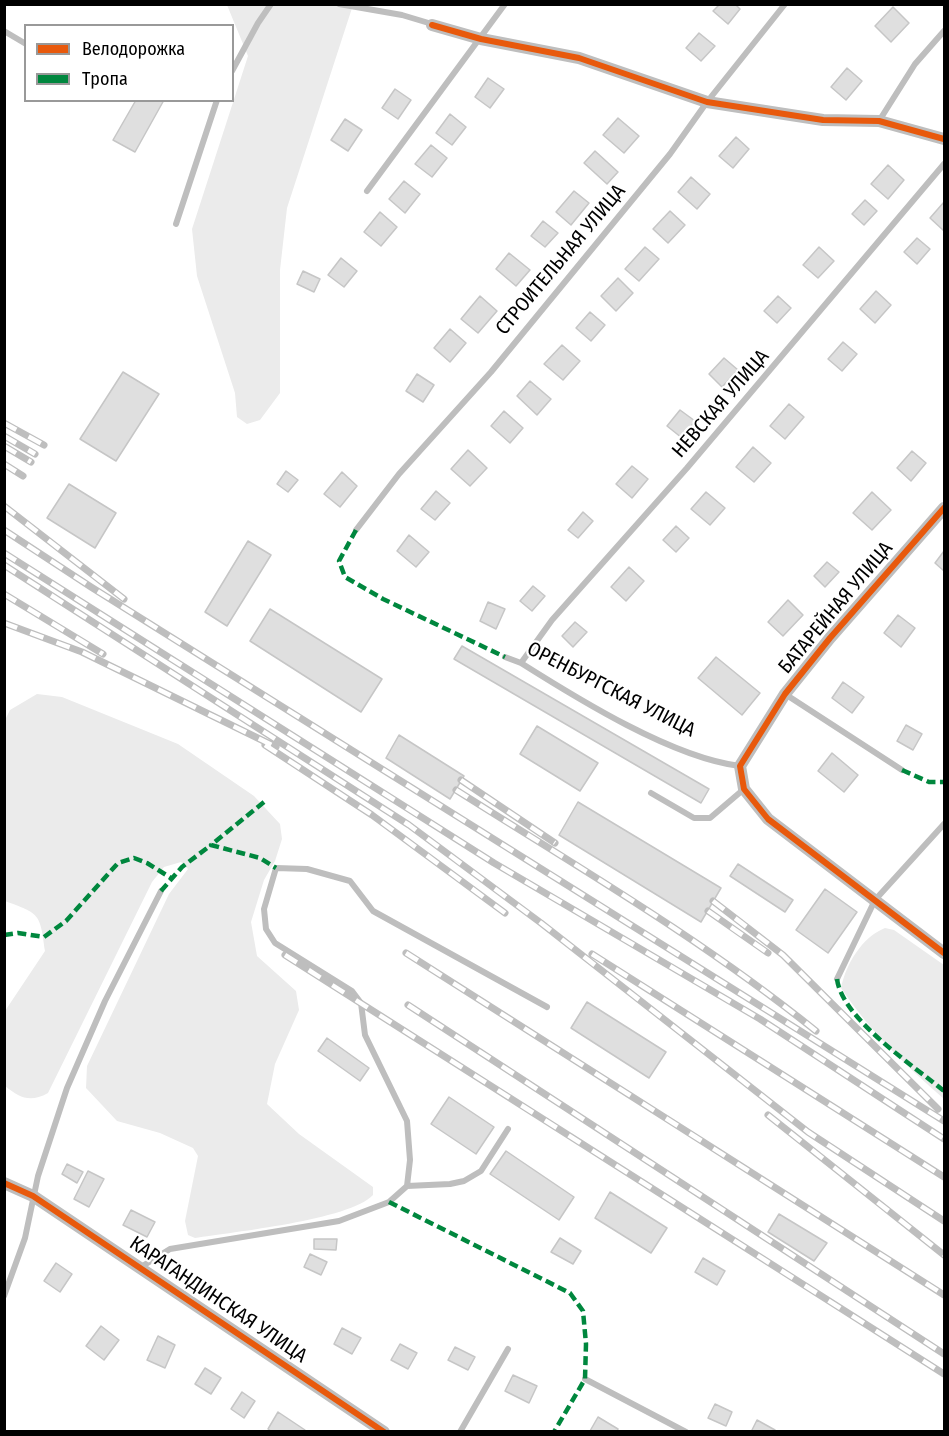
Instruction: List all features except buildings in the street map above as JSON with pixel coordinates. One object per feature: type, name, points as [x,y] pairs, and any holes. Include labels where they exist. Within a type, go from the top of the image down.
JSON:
[{"type":"street","points":[[432,25],[481,39],[579,58],[707,102],[823,120],[879,121],[945,139]]},
{"type":"street","name":"БАТАРЕЙНАЯ УЛИЦА","points":[[740,766],[785,694],[830,638],[945,508]]},
{"type":"street","points":[[740,766],[744,789],[768,819],[945,953]]},
{"type":"street","name":"КАРАГАНДИНСКАЯ УЛИЦА","points":[[4,1183],[33,1196],[384,1431]]},
{"type":"lane","points":[[234,67],[271,4]]},
{"type":"lane","points":[[339,4],[402,15],[432,25]]},
{"type":"lane","points":[[367,191],[506,4]]},
{"type":"lane","name":"СТРОИТЕЛЬНАЯ УЛИЦА","points":[[356,530],[399,474],[490,372],[670,154],[707,102],[784,4]]},
{"type":"lane","points":[[4,31],[24,43]]},
{"type":"lane","points":[[879,121],[915,64],[945,31]]},
{"type":"lane","points":[[176,224],[216,102]]},
{"type":"lane","name":"НЕВСКАЯ УЛИЦА","points":[[521,663],[552,620],[687,468],[945,164]]},
{"type":"lane","name":"ОРЕНБУРГСКАЯ УЛИЦА","points":[[505,657],[521,663],[629,725],[694,755],[740,766]]},
{"type":"lane","points":[[785,694],[902,771]]},
{"type":"lane","points":[[651,793],[694,818],[710,818],[744,789]]},
{"type":"lane","points":[[837,979],[875,900],[945,824]]},
{"type":"lane","points":[[407,1186],[410,1160],[406,1121],[365,1035],[361,1004],[352,991],[275,943],[266,929],[264,909],[276,868],[307,869],[350,881],[373,911],[547,1007]]},
{"type":"lane","points":[[4,1296],[26,1238],[33,1196],[67,1088],[105,1001],[161,891]]},
{"type":"lane","points":[[140,1268],[170,1249],[339,1221],[388,1202],[407,1186],[464,1180],[481,1171],[508,1129]]},
{"type":"lane","points":[[460,1431],[508,1349]]},
{"type":"lane","points":[[585,1379],[686,1431]]},
{"type":"shaded area","points":[[227,5],[353,5],[287,208],[280,270],[280,393],[260,420],[247,424],[237,417],[235,393],[197,276],[192,229],[248,56]]},
{"type":"shaded area","points":[[37,694],[62,697],[178,744],[254,796],[280,824],[282,839],[275,861],[264,880],[251,922],[257,956],[296,991],[299,1010],[275,1064],[267,1104],[299,1134],[373,1187],[373,1195],[360,1204],[289,1224],[195,1238],[188,1235],[185,1221],[198,1156],[193,1148],[160,1133],[117,1121],[86,1088],[87,1066],[169,894],[188,869],[181,862],[164,867],[152,882],[48,1093],[36,1098],[25,1098],[5,1086],[5,1011],[45,951],[42,929],[36,917],[25,909],[5,901],[5,720],[10,710]]},
{"type":"shaded area","points":[[885,928],[894,930],[944,965],[944,1099],[889,1047],[841,988],[856,952],[869,938]]},
{"type":"railway","points":[[4,423],[44,445]]},
{"type":"railway","points":[[4,436],[35,454]]},
{"type":"railway","points":[[4,446],[31,462]]},
{"type":"railway","points":[[4,464],[23,476]]},
{"type":"railway","points":[[4,506],[124,599]]},
{"type":"railway","points":[[4,530],[91,587],[944,1121]]},
{"type":"railway","points":[[4,553],[494,863],[760,1019],[944,1139]]},
{"type":"railway","points":[[4,565],[409,825],[541,923],[808,1132],[944,1221]]},
{"type":"railway","points":[[4,594],[103,654]]},
{"type":"railway","points":[[4,623],[82,652],[276,747]]},
{"type":"railway","points":[[265,745],[372,815],[505,913]]},
{"type":"railway","points":[[461,780],[555,843]]},
{"type":"railway","points":[[456,790],[685,935],[816,1031]]},
{"type":"railway","points":[[713,901],[783,955],[938,1109]]},
{"type":"railway","points":[[708,911],[768,953]]},
{"type":"railway","points":[[406,953],[944,1295]]},
{"type":"railway","points":[[592,954],[944,1177]]},
{"type":"railway","points":[[285,955],[944,1374]]},
{"type":"railway","points":[[408,1005],[944,1354]]},
{"type":"railway","points":[[768,1115],[944,1255]]},
{"type":"marked path","points":[[356,530],[339,561],[345,577],[383,599],[505,657]]},
{"type":"marked path","points":[[902,770],[929,782],[944,782]]},
{"type":"marked path","points":[[264,802],[211,845],[260,858],[276,868]]},
{"type":"marked path","points":[[161,891],[182,867],[211,845]]},
{"type":"marked path","points":[[4,935],[18,933],[44,937],[66,921],[118,863],[134,858],[171,878]]},
{"type":"marked path","points":[[837,979],[842,994],[865,1025],[881,1041],[944,1091]]},
{"type":"marked path","points":[[389,1202],[570,1293],[583,1311],[586,1344],[585,1379],[554,1432]]},
{"type":"cycle path","points":[[432,25],[481,39],[579,58],[707,102],[823,120],[879,121],[944,139]]},
{"type":"cycle path","points":[[944,508],[830,638],[785,694],[740,766],[744,789],[768,819],[944,953]]},
{"type":"cycle path","points":[[4,1183],[33,1196],[384,1432]]}]
